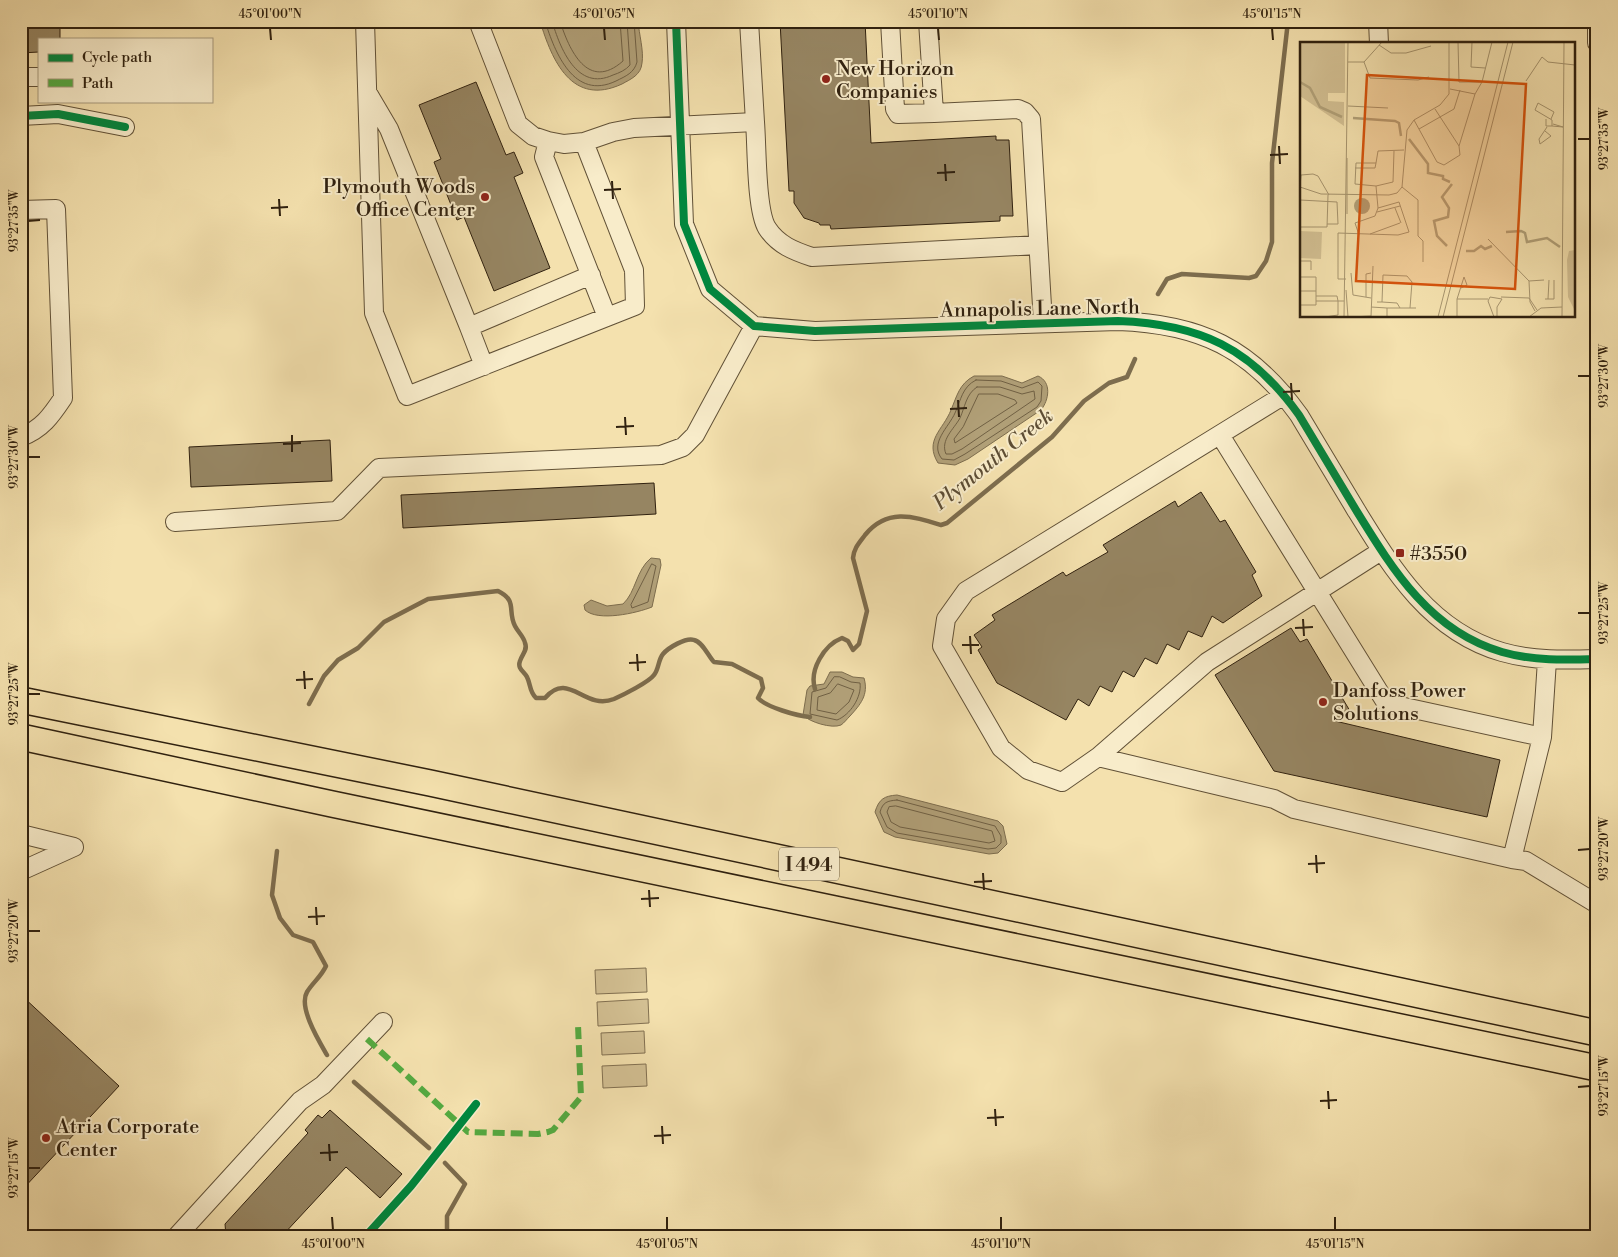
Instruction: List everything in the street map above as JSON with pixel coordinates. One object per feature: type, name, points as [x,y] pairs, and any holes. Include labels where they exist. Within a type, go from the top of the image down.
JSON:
[{"type":"highway","name":"I 494","points":[[21,700],[440,785],[1597,1033]]},
{"type":"highway","name":"I 494","points":[[21,738],[57,743],[342,806],[1597,1068]]},
{"type":"street","points":[[365,21],[374,313],[407,396],[635,306],[634,270],[584,142]]},
{"type":"street","points":[[478,21],[518,124],[533,136],[564,144],[584,142],[613,132],[634,128],[755,122]]},
{"type":"street","points":[[175,522],[337,511],[380,468],[661,455],[683,447],[695,435],[754,326],[710,289],[684,224],[676,21]]},
{"type":"street","points":[[749,21],[761,211],[766,227],[778,242],[792,250],[812,257],[1038,245]]},
{"type":"street","points":[[890,21],[895,109],[898,114],[1018,109],[1025,112],[1031,119],[1043,323]]},
{"type":"street","points":[[928,21],[934,113]]},
{"type":"street","points":[[1378,21],[1379,42]]},
{"type":"street","points":[[1597,26],[1597,43]]},
{"type":"street","points":[[21,77],[38,76]]},
{"type":"street","points":[[367,92],[389,129],[470,327],[484,366]]},
{"type":"street","points":[[21,116],[66,108],[125,127]]},
{"type":"street","points":[[548,141],[544,157],[607,317]]},
{"type":"street","points":[[21,210],[56,209],[63,398],[49,420],[34,432],[21,436]]},
{"type":"street","points":[[470,327],[591,275]]},
{"type":"street","name":"Annapolis Lane North","points":[[754,326],[815,331],[1043,323],[1154,322],[1190,330],[1236,352],[1254,364],[1284,395],[1299,415],[1381,550],[1411,593],[1437,619],[1468,638],[1502,652],[1547,660],[1597,659]]},
{"type":"street","points":[[1284,395],[966,591],[946,619],[942,646],[1001,748],[1028,770],[1062,782],[1098,757],[1207,662],[1381,550]]},
{"type":"street","points":[[1220,435],[1386,703],[1542,737]]},
{"type":"street","points":[[1512,859],[1542,737],[1547,660]]},
{"type":"street","points":[[1098,757],[1274,799],[1294,809],[1526,861],[1597,904]]},
{"type":"street","points":[[21,834],[74,847],[21,871]]},
{"type":"street","points":[[177,1236],[300,1101],[323,1085],[383,1022]]},
{"type":"shaded area","points":[[646,968],[647,992],[596,994],[595,970]]},
{"type":"shaded area","points":[[648,999],[649,1023],[598,1026],[597,1002]]},
{"type":"shaded area","points":[[644,1031],[645,1053],[602,1055],[601,1033]]},
{"type":"shaded area","points":[[646,1064],[647,1086],[603,1088],[602,1066]]},
{"type":"water","points":[[540,21],[638,21],[642,53],[640,71],[622,84],[605,90],[590,89],[577,85],[558,65]]},
{"type":"water","points":[[974,376],[1002,376],[1022,383],[1038,376],[1046,382],[1048,392],[1046,401],[1041,410],[968,459],[955,465],[938,463],[933,448],[936,435],[948,417],[962,387]]},
{"type":"water","points":[[651,558],[660,559],[661,565],[652,607],[628,614],[608,616],[591,614],[585,610],[584,605],[591,600],[607,606],[623,604],[631,593],[642,569]]},
{"type":"water","points":[[830,672],[842,672],[853,677],[864,678],[865,684],[863,699],[860,704],[841,725],[837,726],[821,724],[803,715],[807,690],[810,686],[824,684]]},
{"type":"water","points":[[897,795],[998,821],[1003,826],[1007,844],[998,853],[989,854],[895,837],[884,832],[875,812],[878,804],[883,799]]},
{"type":"building","points":[[21,21],[60,21],[60,38],[38,38],[38,52],[21,53]]},
{"type":"building","name":"New Horizon Companies","points":[[780,21],[865,21],[871,143],[996,136],[996,140],[1009,140],[1013,216],[1000,216],[1000,221],[831,229],[830,225],[820,225],[804,218],[794,203],[794,191],[789,191]]},
{"type":"building","name":"Plymouth Woods Office Center","points":[[476,82],[506,155],[514,152],[523,173],[514,177],[550,268],[494,291],[464,217],[457,220],[434,162],[441,159],[419,105]]},
{"type":"building","points":[[330,440],[332,481],[191,487],[189,447]]},
{"type":"building","points":[[654,483],[656,514],[403,528],[401,495]]},
{"type":"building","points":[[1201,492],[1220,522],[1225,520],[1256,572],[1252,575],[1262,596],[1223,623],[1212,616],[1202,637],[1188,631],[1179,650],[1167,644],[1157,664],[1145,658],[1134,677],[1123,671],[1112,692],[1100,686],[1089,706],[1078,699],[1066,720],[997,683],[978,650],[982,647],[974,635],[995,620],[992,615],[1063,572],[1066,576],[1108,552],[1103,545],[1175,501],[1178,507]]},
{"type":"building","points":[[1291,628],[1300,642],[1307,639],[1350,711],[1335,721],[1500,760],[1487,817],[1274,771],[1215,675]]},
{"type":"building","name":"Atria Corporate Center","points":[[21,995],[119,1086],[21,1191]]},
{"type":"building","points":[[330,1110],[402,1174],[380,1198],[346,1167],[282,1236],[226,1236],[225,1224],[308,1133],[305,1130],[318,1115],[322,1118]]},
{"type":"waterway","name":"Plymouth Creek","points":[[1158,294],[1167,279],[1182,274],[1249,278],[1256,276],[1266,261],[1272,242],[1272,163],[1288,21]]},
{"type":"waterway","name":"Plymouth Creek","points":[[815,689],[814,674],[816,666],[829,646],[842,638],[848,641],[853,650],[859,644],[867,611],[853,558],[859,543],[873,526],[882,521],[900,516],[941,525],[947,523],[1052,437],[1084,401],[1109,383],[1127,377],[1135,359]]},
{"type":"waterway","name":"Plymouth Creek","points":[[309,704],[324,676],[338,660],[358,648],[384,622],[428,599],[498,591],[508,598],[516,628],[526,645],[519,666],[527,677],[532,693],[536,698],[545,698],[554,690],[562,688],[569,689],[594,700],[614,699],[651,678],[656,673],[661,656],[665,652],[673,646],[691,639],[700,643],[714,662],[732,664],[761,679],[763,688],[758,698],[768,705],[782,711],[810,717]]},
{"type":"waterway","name":"Plymouth Creek","points":[[277,851],[272,895],[280,918],[293,935],[313,942],[326,966],[307,992],[305,1006],[311,1024],[327,1055]]},
{"type":"waterway","name":"Plymouth Creek","points":[[354,1082],[429,1148]]},
{"type":"waterway","name":"Plymouth Creek","points":[[445,1163],[465,1184],[447,1216],[447,1236]]},
{"type":"marked path","points":[[367,1039],[468,1132],[538,1134],[553,1130],[581,1097],[578,1025]]},
{"type":"cycle path","points":[[676,21],[684,224],[710,289],[754,326],[815,331],[1118,321],[1147,323],[1199,334],[1221,344],[1242,357],[1262,372],[1281,392],[1299,415],[1384,555],[1399,576],[1434,614],[1454,629],[1477,642],[1502,652],[1561,660],[1597,659]]},
{"type":"cycle path","points":[[21,116],[58,114],[125,127]]},
{"type":"cycle path","points":[[366,1236],[411,1186],[476,1104]]},
{"type":"place","name":"New Horizon Companies","points":[[826,79]]},
{"type":"place","name":"Plymouth Woods Office Center","points":[[485,197]]},
{"type":"place","name":"#3550","points":[[1400,553]]},
{"type":"place","name":"Danfoss Power Solutions","points":[[1323,702]]},
{"type":"place","name":"Atria Corporate Center","points":[[46,1138]]}]
